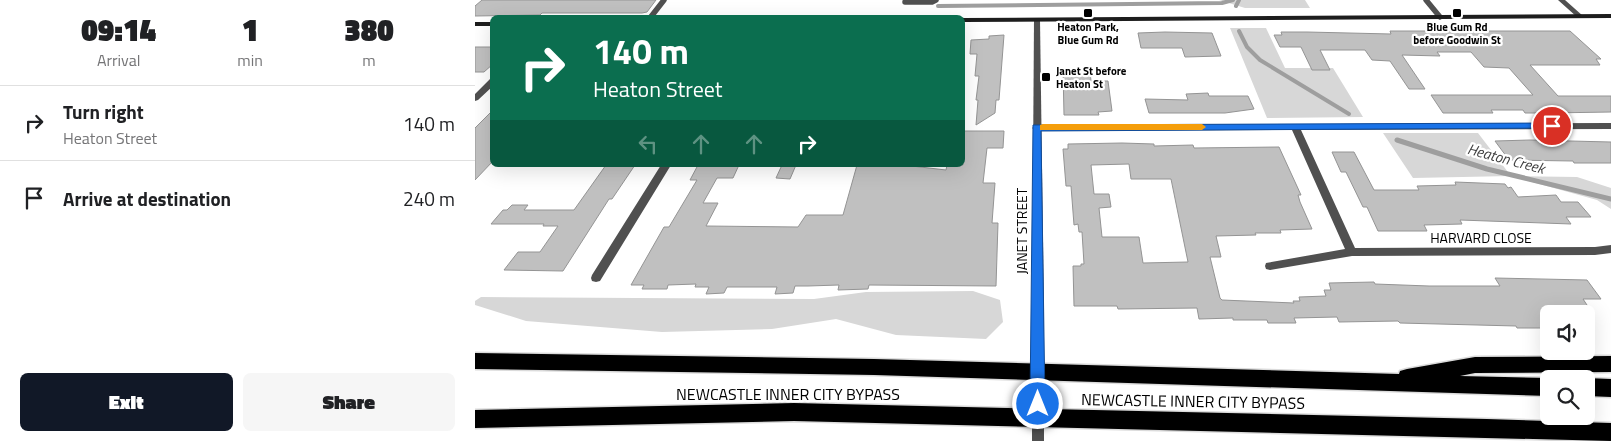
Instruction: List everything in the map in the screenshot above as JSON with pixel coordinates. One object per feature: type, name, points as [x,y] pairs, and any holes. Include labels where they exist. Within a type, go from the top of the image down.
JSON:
[{"type":"highway","name":"NEWCASTLE INNER CITY BYPASS","points":[[475,361],[874,367],[1540,387]]},
{"type":"highway","points":[[1374,382],[1475,365],[1611,364]]},
{"type":"highway","points":[[1595,388],[1611,388]]},
{"type":"highway","name":"NEWCASTLE INNER CITY BYPASS","points":[[475,419],[794,412],[1487,428],[1611,433]]},
{"type":"highway","points":[[1575,432],[1611,438]]},
{"type":"main road","points":[[965,20],[1611,16]]},
{"type":"main road","points":[[475,18],[490,18]]},
{"type":"main road","points":[[475,24],[490,24]]},
{"type":"street","points":[[1561,0],[1579,16]]},
{"type":"street","name":"JANET STREET","points":[[1036,20],[1038,441]]},
{"type":"street","points":[[475,98],[490,84]]},
{"type":"street","points":[[1036,128],[1611,126]]},
{"type":"street","points":[[1295,127],[1352,252]]},
{"type":"street","points":[[596,278],[665,167]]},
{"type":"street","name":"HARVARD CLOSE","points":[[1270,266],[1352,252],[1585,251],[1611,249]]},
{"type":"lane","points":[[652,15],[664,0]]},
{"type":"lane","points":[[905,2],[936,0]]},
{"type":"lane","points":[[1426,0],[1440,17]]},
{"type":"shaded area","points":[[1219,0],[1305,0],[1310,8],[1245,8]]},
{"type":"shaded area","points":[[1230,28],[1266,28],[1285,68],[1333,68],[1363,117],[1267,118]]},
{"type":"shaded area","points":[[1383,133],[1478,133],[1511,176],[1413,178]]},
{"type":"shaded area","points":[[1511,176],[1577,177],[1611,188],[1611,209],[1597,200]]},
{"type":"shaded area","points":[[973,291],[1000,300],[1003,322],[986,339],[896,335],[836,319],[772,329],[662,332],[526,321],[475,305],[475,301],[481,297],[814,299],[866,292]]},
{"type":"building","points":[[482,0],[656,0],[647,12],[642,13],[542,13],[540,15],[475,16],[475,6]]},
{"type":"building","points":[[1390,31],[1570,31],[1601,59],[1596,59],[1600,65],[1530,65],[1558,96],[1611,96],[1611,112],[1525,113],[1523,110],[1491,110],[1493,113],[1443,113],[1431,95],[1533,95],[1509,68],[1484,67],[1471,52],[1437,52],[1440,56],[1402,55],[1425,89],[1409,89],[1390,61],[1372,60],[1365,50],[1320,50],[1330,70],[1312,70],[1301,47],[1280,47],[1274,35],[1282,35],[1281,32],[1391,34]]},
{"type":"building","points":[[1138,33],[1212,33],[1221,56],[1185,57],[1182,48],[1141,48]]},
{"type":"building","points":[[1004,35],[999,100],[996,100],[995,113],[976,125],[978,100],[976,100],[979,76],[975,76],[977,54],[970,54],[971,40],[989,39],[989,36]]},
{"type":"building","points":[[475,47],[490,47],[490,67],[484,72],[475,72]]},
{"type":"building","points":[[1063,71],[1090,71],[1091,81],[1108,81],[1112,111],[1098,112],[1099,115],[1064,115]]},
{"type":"building","points":[[1208,93],[1209,96],[1248,96],[1254,109],[1225,113],[1149,113],[1145,99],[1188,100],[1186,94]]},
{"type":"building","points":[[490,113],[490,164],[475,180],[475,128]]},
{"type":"building","points":[[965,131],[1004,131],[1003,148],[987,148],[983,183],[995,183],[992,223],[998,223],[996,286],[869,285],[868,289],[838,290],[839,285],[795,286],[793,293],[775,294],[777,287],[727,287],[724,293],[706,294],[709,287],[695,287],[696,284],[668,285],[667,289],[642,289],[644,285],[631,285],[664,227],[669,227],[697,180],[690,180],[697,167],[738,167],[733,178],[717,178],[703,203],[718,203],[706,226],[798,227],[806,215],[843,215],[856,167],[920,167],[946,170],[947,167],[965,167]]},
{"type":"building","points":[[1495,141],[1611,142],[1611,163],[1509,160]]},
{"type":"building","points":[[1122,143],[1154,144],[1154,146],[1193,145],[1194,148],[1279,147],[1301,195],[1298,195],[1300,202],[1312,229],[1280,230],[1281,233],[1255,233],[1256,235],[1216,236],[1221,257],[1210,257],[1222,300],[1294,303],[1293,301],[1300,301],[1299,297],[1326,296],[1324,290],[1331,290],[1329,283],[1374,282],[1375,284],[1429,286],[1500,286],[1495,278],[1587,280],[1601,299],[1583,299],[1587,305],[1540,305],[1540,328],[1400,323],[1398,321],[1339,322],[1337,317],[1294,318],[1296,323],[1268,323],[1267,320],[1233,320],[1233,318],[1199,319],[1197,308],[1118,309],[1117,306],[1074,306],[1073,266],[1084,264],[1082,232],[1079,232],[1078,224],[1074,225],[1071,186],[1066,186],[1063,149],[1068,149],[1068,144]],"holes":[[[1129,164],[1131,179],[1171,179],[1188,262],[1143,263],[1139,237],[1102,237],[1099,208],[1111,207],[1109,194],[1094,194],[1091,165]]]},
{"type":"building","points":[[1332,152],[1354,152],[1374,190],[1419,190],[1417,186],[1456,185],[1455,182],[1505,184],[1508,188],[1511,187],[1518,197],[1556,195],[1561,202],[1578,202],[1591,217],[1566,217],[1571,224],[1460,220],[1462,224],[1424,225],[1427,231],[1378,231],[1367,207],[1363,207],[1346,172],[1341,172]]},
{"type":"building","points":[[605,167],[634,167],[612,199],[609,199],[563,271],[504,270],[518,252],[540,252],[558,226],[543,226],[544,224],[491,224],[503,210],[507,210],[512,205],[528,205],[524,210],[574,210]]},
{"type":"building","points":[[781,167],[795,167],[790,179],[776,178]]},
{"type":"waterway","points":[[938,6],[1222,3],[1233,0]]},
{"type":"waterway","name":"Heaton Creek","points":[[1236,6],[1239,0]]},
{"type":"waterway","name":"Heaton Creek","points":[[1239,31],[1247,47],[1260,60],[1349,114]]},
{"type":"waterway","name":"Heaton Creek","points":[[1397,140],[1487,169],[1611,199]]},
{"type":"slow traffic","points":[[1043,128],[1202,127]]},
{"type":"place","name":"Heaton Park, Blue Gum Rd","points":[[1088,13]]},
{"type":"place","name":"Blue Gum Rd before Goodwin St","points":[[1457,13]]},
{"type":"place","name":"Janet St before Heaton St","points":[[1046,77]]},
{"type":"route","points":[[1038,404],[1036,128],[1552,126]]}]
